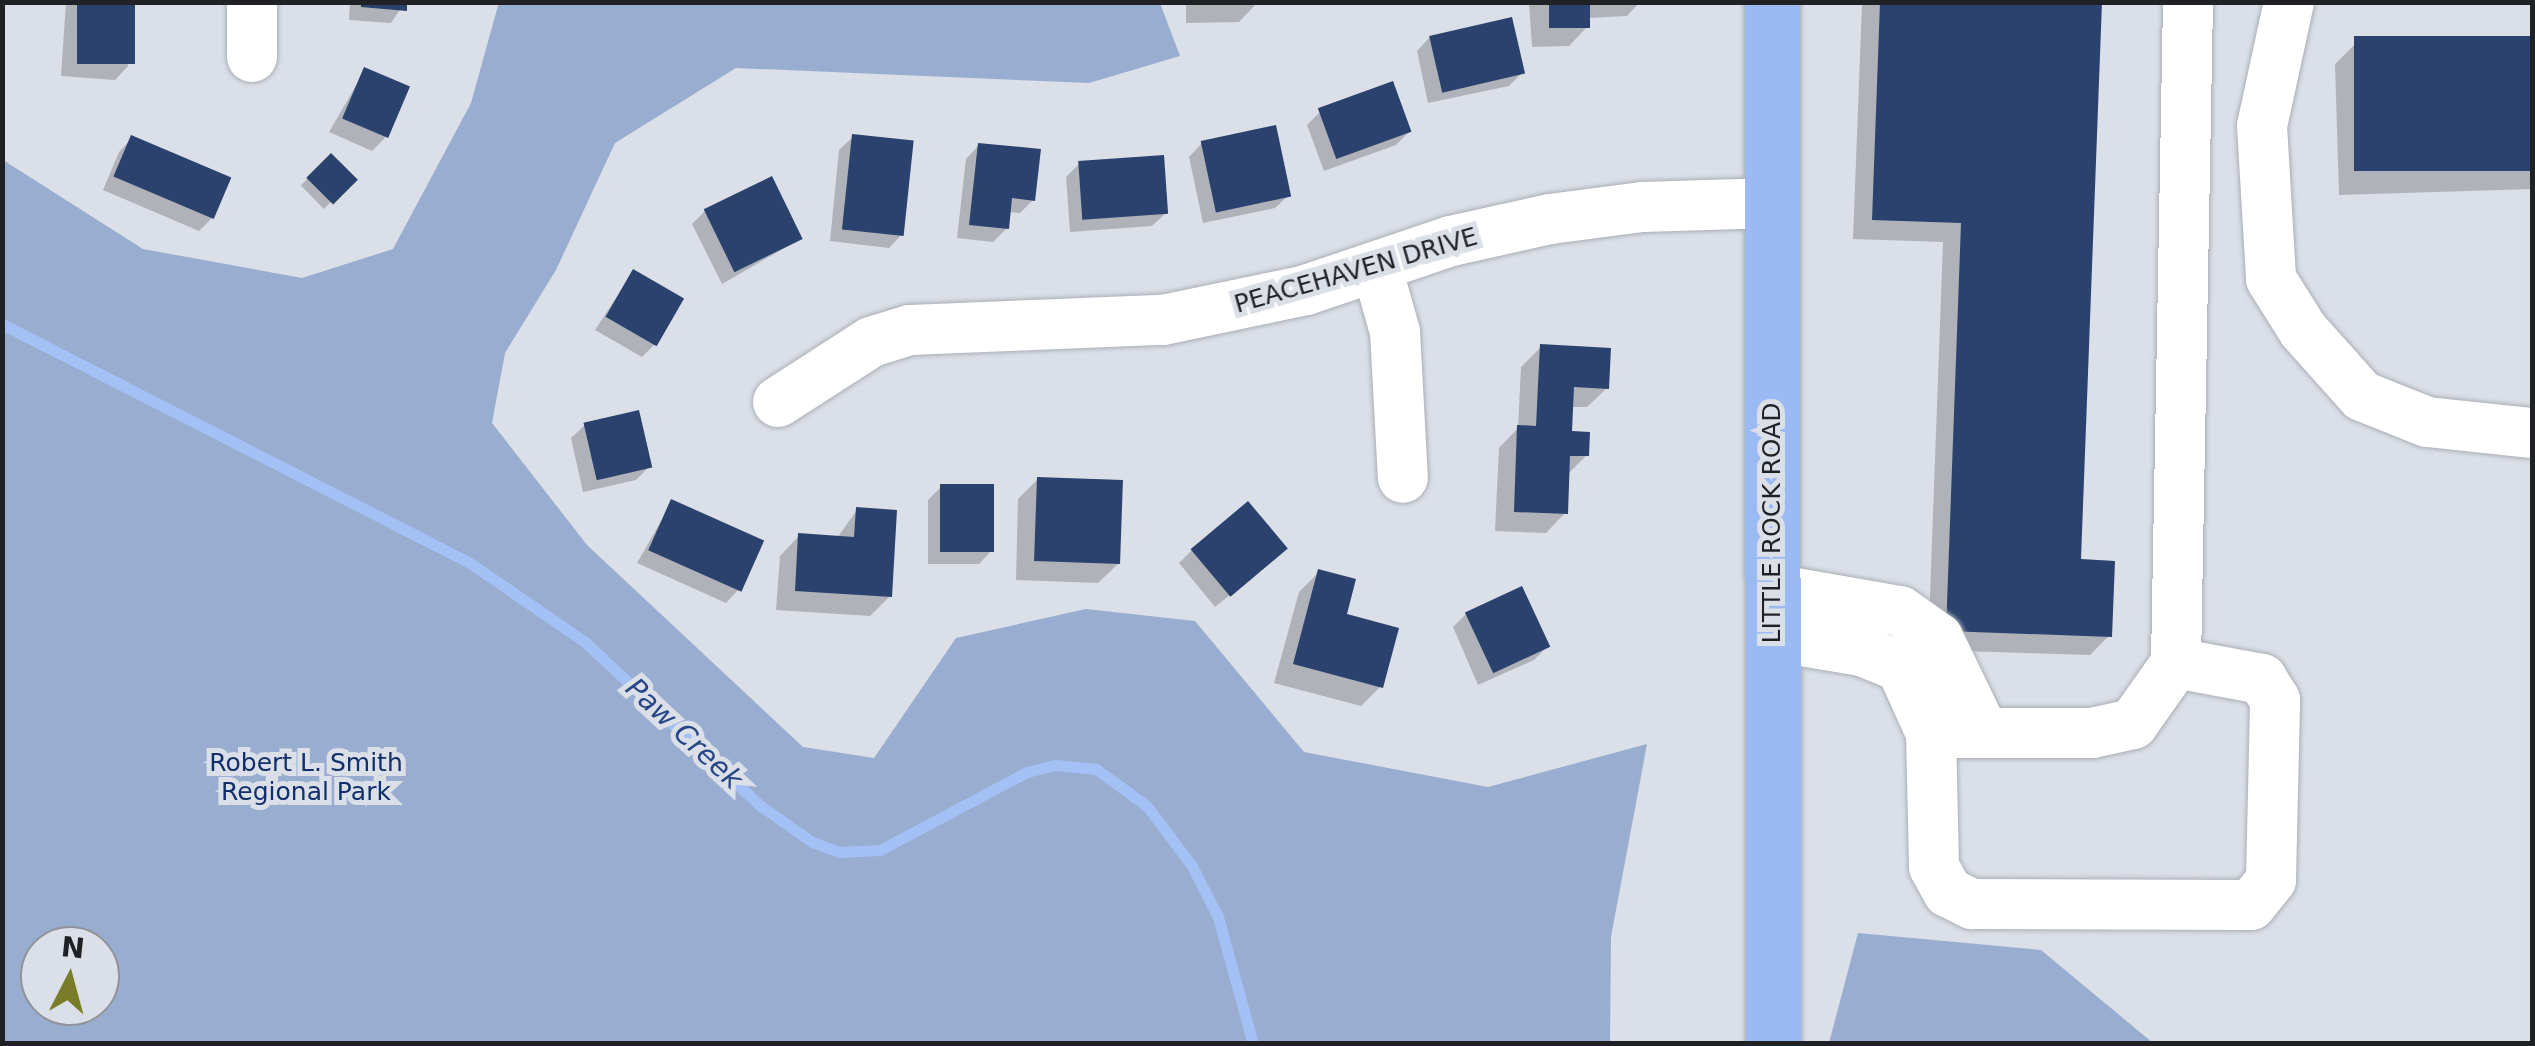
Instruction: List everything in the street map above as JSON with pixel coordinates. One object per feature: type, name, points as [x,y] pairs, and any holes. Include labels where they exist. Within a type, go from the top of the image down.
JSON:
[{"type":"main road","name":"LITTLE ROCK ROAD","points":[[1772,2],[1773,1044]]},
{"type":"street","points":[[252,2],[252,57]]},
{"type":"street","points":[[1931,733],[2092,733],[2133,724],[2176,663],[2188,2]]},
{"type":"street","points":[[2289,2],[2262,126],[2271,278],[2304,330],[2362,396],[2427,422],[2532,434]]},
{"type":"street","name":"PEACEHAVEN DRIVE","points":[[778,402],[871,342],[910,330],[1163,320],[1245,305],[1377,268],[1451,241],[1550,219],[1642,207],[1772,204]]},
{"type":"street","points":[[1377,268],[1396,332],[1403,478]]},
{"type":"street","points":[[1772,613],[1900,612],[1938,638],[1983,731]]},
{"type":"street","points":[[1772,613],[1900,667],[1931,733],[1934,868],[1948,892],[1972,904],[2251,904],[2271,880],[2275,700],[2262,679],[2176,663]]},
{"type":"green space","name":"Robert L. Smith Regional Park","points":[[499,2],[1160,3],[1180,56],[1089,83],[736,68],[615,143],[556,270],[505,353],[492,423],[587,545],[803,747],[874,758],[956,638],[1086,609],[1195,621],[1304,752],[1488,787],[1647,744],[1611,937],[1610,1043],[3,1043],[3,160],[143,249],[302,278],[393,249],[471,103]]},
{"type":"green space","points":[[1858,933],[2041,950],[2153,1043],[1829,1043]]},
{"type":"building","points":[[77,2],[135,2],[135,64],[77,64]]},
{"type":"building","points":[[361,2],[407,2],[407,11],[361,7]]},
{"type":"building","points":[[1549,2],[1590,2],[1590,28],[1549,28]]},
{"type":"building","points":[[1880,2],[2102,2],[2081,559],[2115,561],[2112,637],[1946,631],[1961,223],[1872,220]]},
{"type":"building","points":[[1512,17],[1525,74],[1442,93],[1429,36]]},
{"type":"building","points":[[2354,36],[2532,36],[2532,171],[2354,171]]},
{"type":"building","points":[[364,67],[410,87],[388,138],[342,119]]},
{"type":"building","points":[[1393,81],[1411,132],[1336,159],[1318,108]]},
{"type":"building","points":[[1276,125],[1291,196],[1216,212],[1201,141]]},
{"type":"building","points":[[852,134],[914,140],[904,236],[842,229]]},
{"type":"building","points":[[131,135],[231,178],[214,219],[113,176]]},
{"type":"building","points":[[978,143],[1041,149],[1035,201],[1012,198],[1009,229],[969,225]]},
{"type":"building","points":[[331,153],[358,180],[333,205],[306,178]]},
{"type":"building","points":[[1164,155],[1168,214],[1082,220],[1078,161]]},
{"type":"building","points":[[772,176],[803,239],[734,272],[704,209]]},
{"type":"building","points":[[633,269],[684,299],[657,346],[606,317]]},
{"type":"building","points":[[1540,344],[1611,348],[1609,389],[1574,387],[1572,431],[1590,432],[1589,456],[1570,456],[1568,514],[1514,512],[1517,425],[1536,426]]},
{"type":"building","points":[[639,410],[652,467],[597,480],[583,423]]},
{"type":"building","points":[[1037,477],[1123,480],[1120,564],[1034,561]]},
{"type":"building","points":[[940,484],[994,484],[994,552],[940,552]]},
{"type":"building","points":[[671,499],[764,540],[741,592],[648,550]]},
{"type":"building","points":[[1248,501],[1288,548],[1230,597],[1191,549]]},
{"type":"building","points":[[856,507],[897,510],[892,597],[795,591],[798,533],[854,537]]},
{"type":"building","points":[[1318,569],[1356,579],[1347,614],[1399,628],[1383,688],[1293,664]]},
{"type":"building","points":[[1522,586],[1550,647],[1493,673],[1465,613]]},
{"type":"waterway","name":"Paw Creek","points":[[2,324],[470,563],[585,642],[761,806],[812,842],[839,852],[880,850],[1027,772],[1055,765],[1096,769],[1147,806],[1192,866],[1218,917],[1253,1044]]}]
